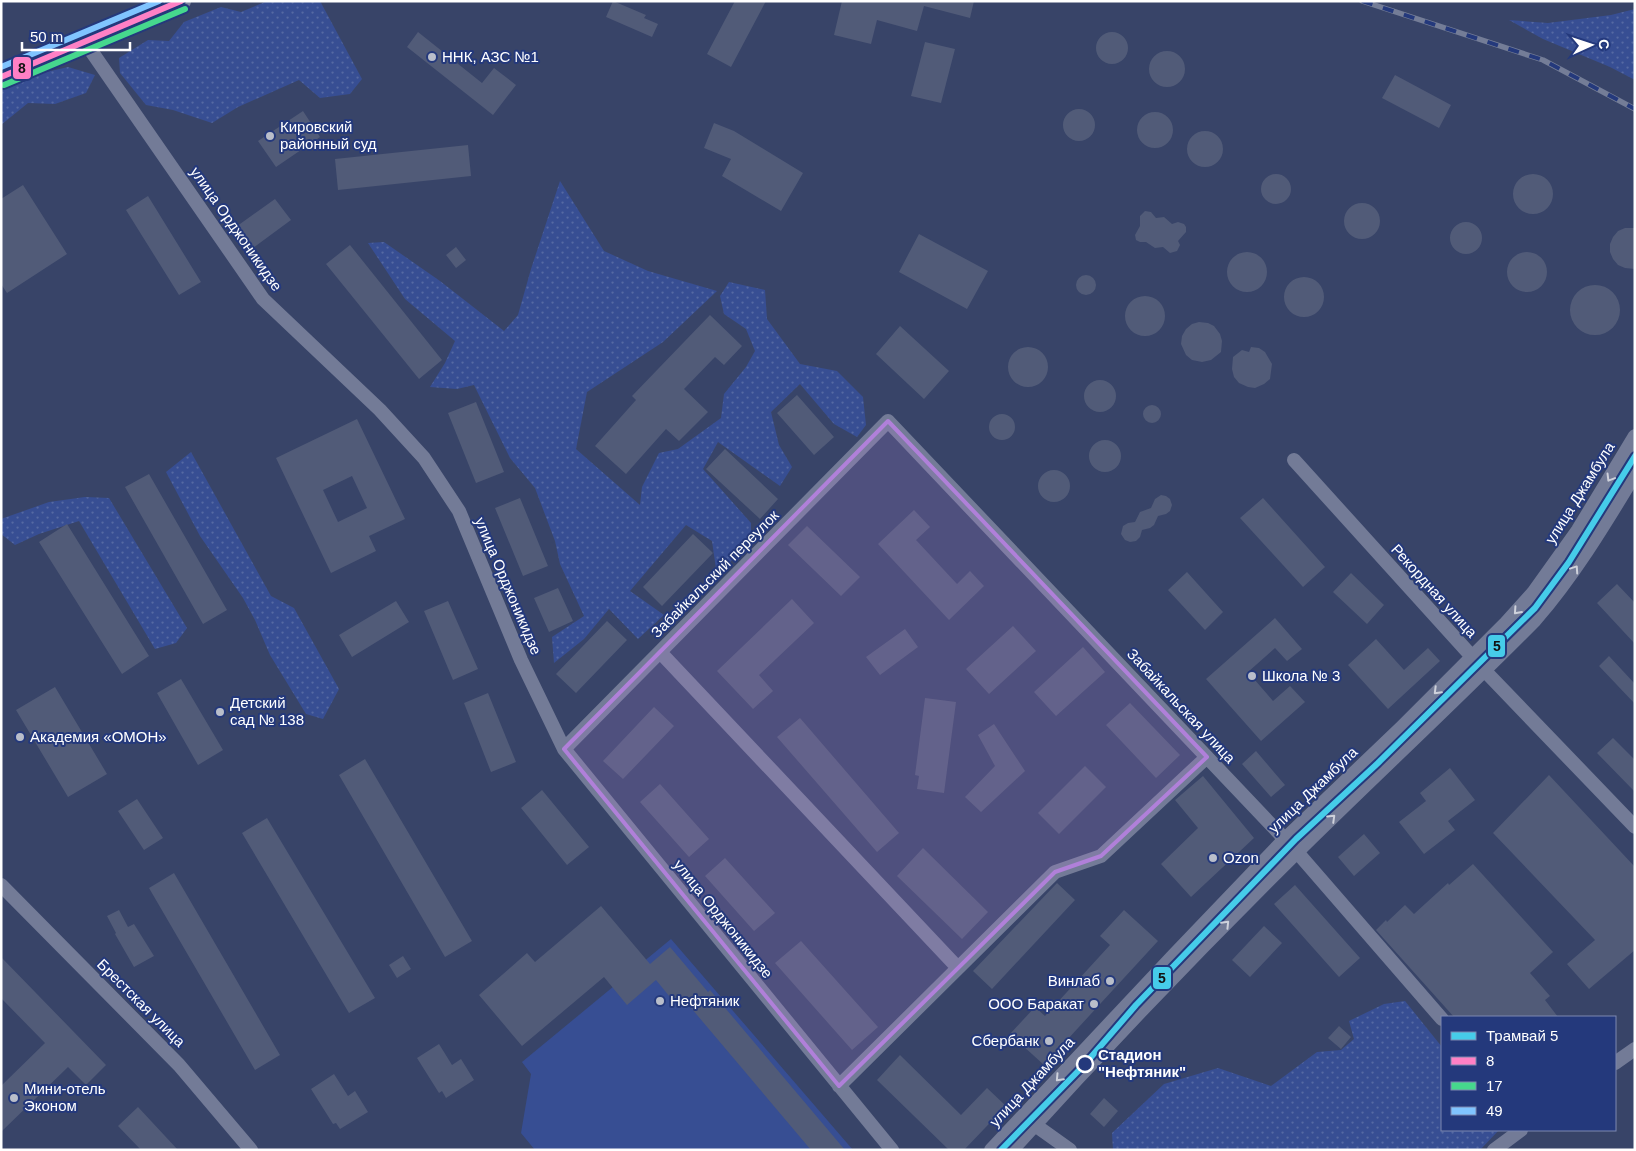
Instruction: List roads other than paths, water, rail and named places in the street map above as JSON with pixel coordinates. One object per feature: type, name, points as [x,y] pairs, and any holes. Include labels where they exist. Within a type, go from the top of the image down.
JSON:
[{"type":"main road","points":[[1,77],[182,1]]},
{"type":"street","name":"улица Орджоникидзе","points":[[85,42],[263,299],[380,410],[424,458],[459,511],[521,660],[564,749],[892,1150]]},
{"type":"street","name":"Забайкальский переулок","points":[[564,749],[888,421]]},
{"type":"street","name":"Забайкальская улица","points":[[888,421],[1285,839],[1441,1018]]},
{"type":"street","name":"улица Джамбула","points":[[992,1150],[1285,839],[1506,623],[1533,593],[1578,530],[1635,436]]},
{"type":"street","name":"Рекордная улица","points":[[1294,460],[1485,671],[1635,827]]},
{"type":"street","name":"улица Джамбула","points":[[1012,1150],[1121,1032],[1297,852],[1485,671],[1535,620],[1580,562],[1635,474]]},
{"type":"street","points":[[660,652],[958,968]]},
{"type":"street","points":[[839,1086],[1054,872],[1101,856],[1207,757]]},
{"type":"street","name":"Брестская улица","points":[[1,885],[178,1065],[251,1150]]},
{"type":"street","points":[[1616,1062],[1635,1049]]},
{"type":"street","points":[[1035,1125],[1070,1150]]},
{"type":"street","points":[[1494,1150],[1520,1131]]},
{"type":"tram line","points":[[997,1150],[1133,1003],[1296,834],[1493,643],[1536,598],[1571,549],[1635,445]]},
{"type":"tram line","name":"5","points":[[1001,1150],[1085,1064],[1136,1005],[1296,839],[1378,763],[1535,608],[1569,562],[1635,456]]},
{"type":"railway","points":[[1362,1],[1543,60],[1635,109]]},
{"type":"place","name":"ННК, АЗС №1","points":[[432,57]]},
{"type":"place","name":"Кировский районный суд","points":[[270,136]]},
{"type":"place","name":"Школа № 3","points":[[1252,676]]},
{"type":"place","name":"Детский сад № 138","points":[[220,712]]},
{"type":"place","name":"Академия «ОМОН»","points":[[20,737]]},
{"type":"place","name":"Ozon","points":[[1213,858]]},
{"type":"place","name":"Винлаб","points":[[1110,981]]},
{"type":"place","name":"Нефтяник","points":[[660,1001]]},
{"type":"place","name":"ООО Баракат","points":[[1094,1004]]},
{"type":"place","name":"Сбербанк","points":[[1049,1041]]},
{"type":"place","name":"Стадион \"Нефтяник\"","points":[[1085,1064]]},
{"type":"place","name":"Мини-отель Эконом","points":[[14,1098]]}]
